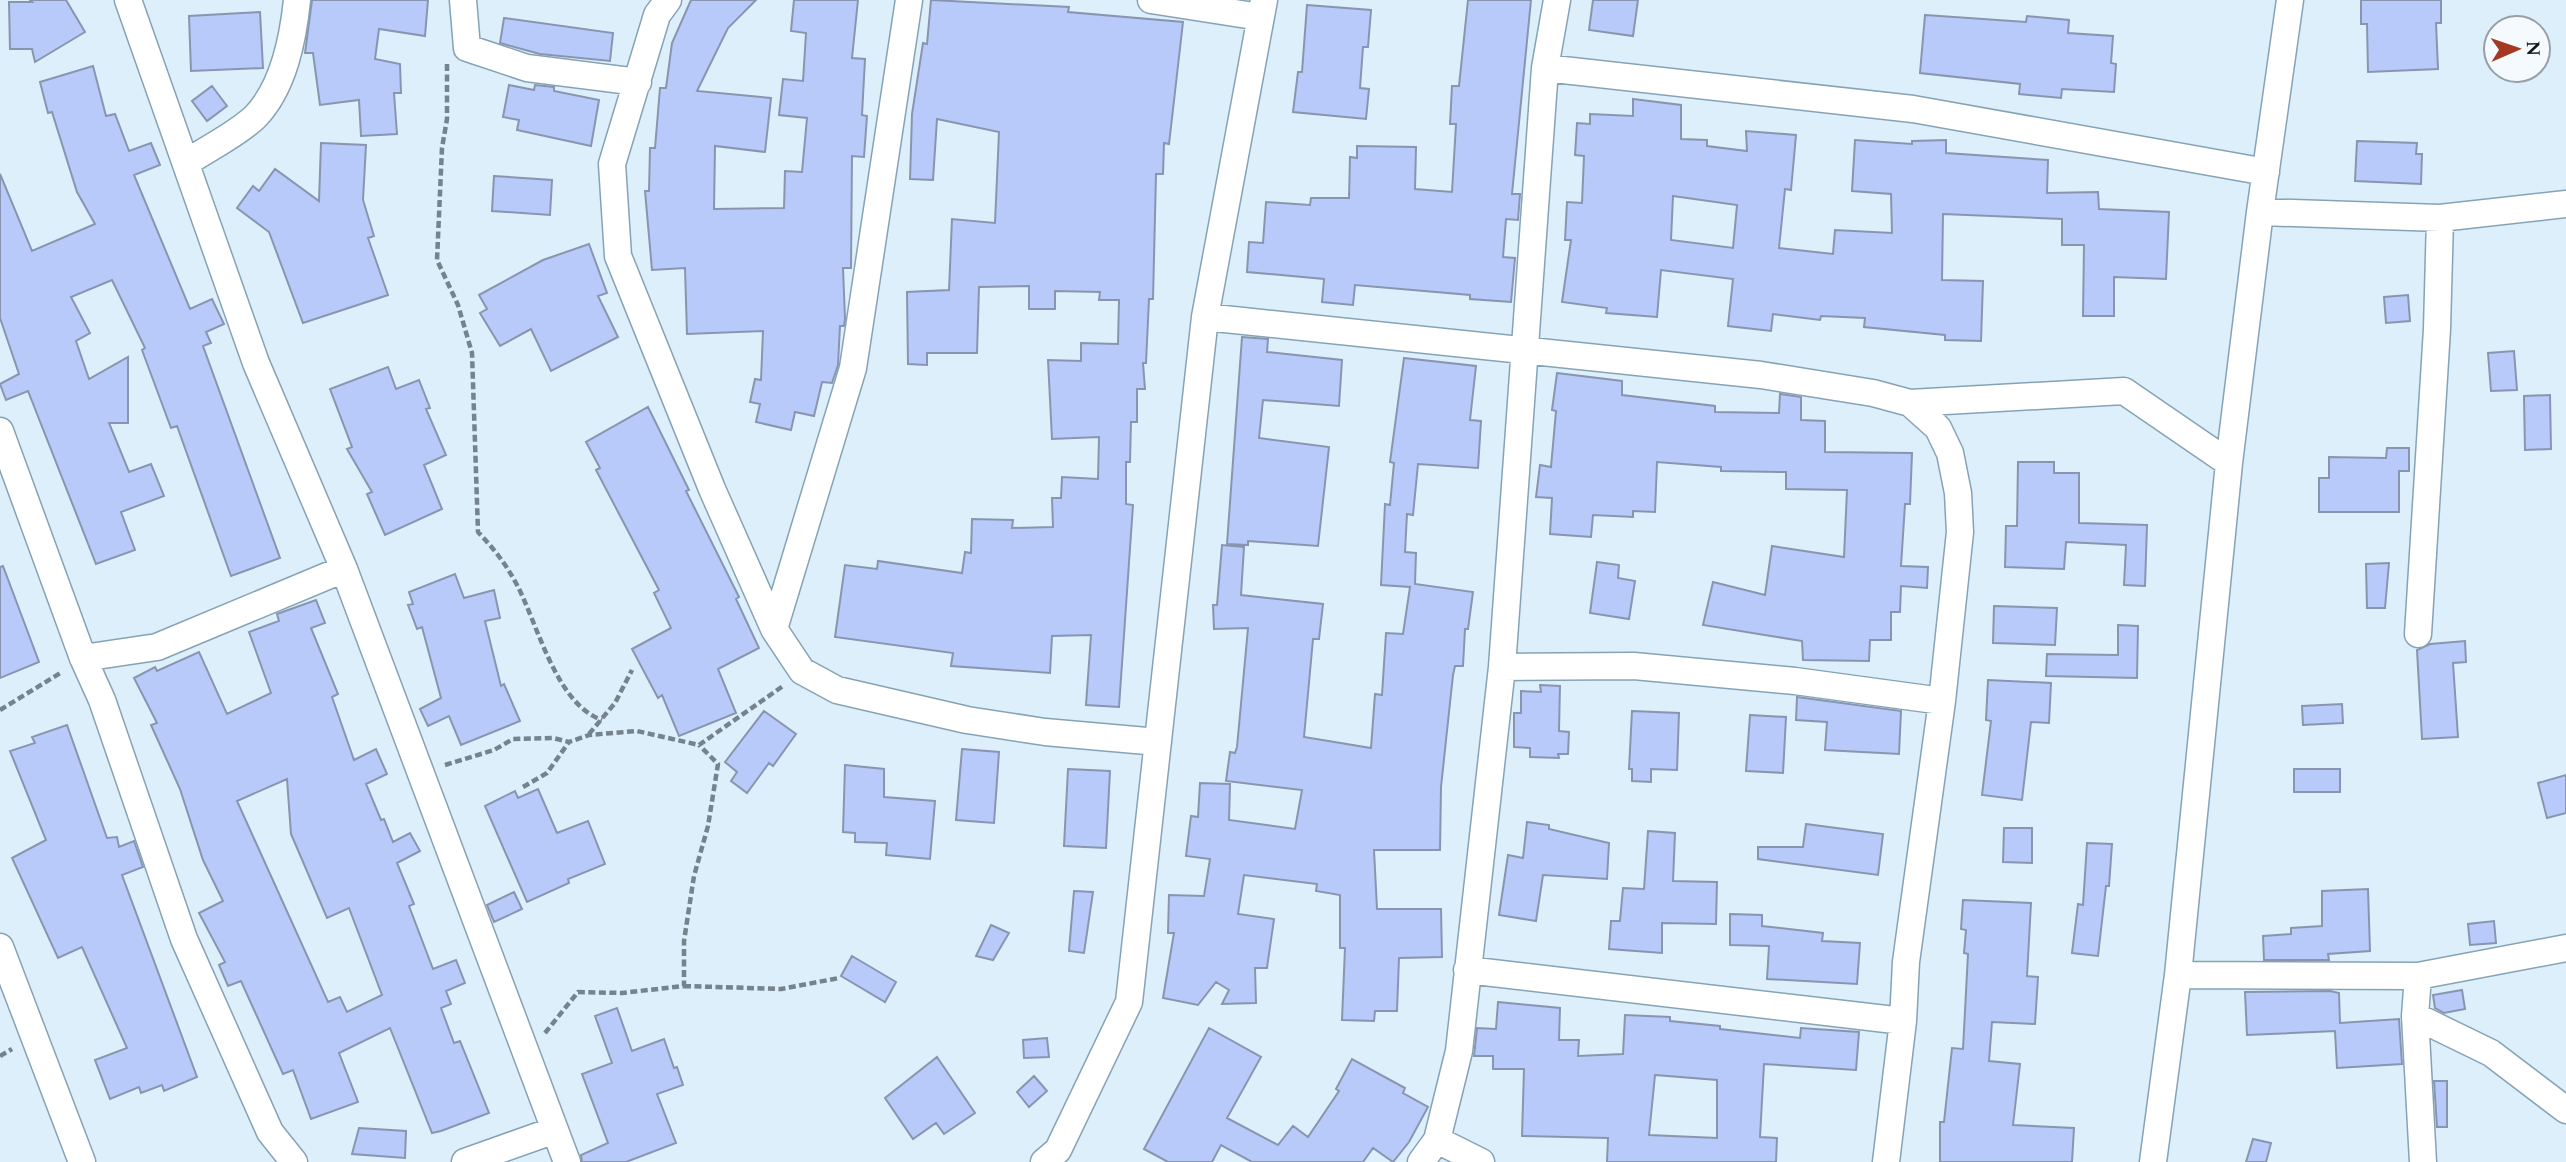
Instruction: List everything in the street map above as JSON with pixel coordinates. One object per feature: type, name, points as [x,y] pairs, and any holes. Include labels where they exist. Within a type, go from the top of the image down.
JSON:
[{"type":"street","points":[[128,0],[256,363],[344,569],[566,1162]]},
{"type":"street","points":[[186,163],[255,116],[281,76],[294,34],[297,0]]},
{"type":"street","points":[[463,0],[467,48],[527,68],[638,82]]},
{"type":"street","points":[[668,0],[657,15],[612,164],[618,256],[712,489],[774,629],[802,671],[837,690],[967,720],[1045,732],[1158,742]]},
{"type":"street","points":[[774,629],[853,368],[909,0]]},
{"type":"street","points":[[1060,1158],[1129,1002],[1205,317],[1262,8],[1151,0]]},
{"type":"street","points":[[1421,1162],[1437,1140],[1459,1051],[1502,667],[1545,68],[1557,0]]},
{"type":"street","points":[[2153,1162],[2178,975],[2229,463],[2259,212],[2290,0]]},
{"type":"street","points":[[1545,68],[1913,109],[2266,172]]},
{"type":"street","points":[[2259,212],[2440,218],[2566,204]]},
{"type":"street","points":[[2418,634],[2437,329],[2440,218]]},
{"type":"street","points":[[1205,317],[1761,375],[1873,393],[1910,403],[2124,391],[2229,463]]},
{"type":"street","points":[[1886,1162],[1903,1021],[1906,962],[1942,701],[1960,532],[1958,493],[1950,453],[1938,428],[1910,403]]},
{"type":"street","points":[[0,432],[83,658],[102,700],[184,939],[270,1132],[293,1162]]},
{"type":"street","points":[[83,658],[157,647],[344,569]]},
{"type":"street","points":[[1502,667],[1634,666],[1795,681],[1942,701]]},
{"type":"street","points":[[0,947],[82,1162]]},
{"type":"street","points":[[2178,975],[2418,976],[2566,948]]},
{"type":"street","points":[[1467,970],[1903,1021]]},
{"type":"street","points":[[2418,976],[2415,1016],[2423,1162]]},
{"type":"street","points":[[2415,1016],[2491,1053],[2566,1110]]},
{"type":"street","points":[[466,1162],[555,1130]]},
{"type":"street","points":[[1437,1140],[1481,1162]]},
{"type":"path","points":[[447,57],[447,120],[442,148],[437,260],[458,305],[472,354],[478,532],[499,553],[518,586],[560,681],[588,715],[602,720]]},
{"type":"path","points":[[0,710],[83,658]]},
{"type":"path","points":[[589,735],[615,704],[632,670]]},
{"type":"path","points":[[699,745],[743,716],[802,671]]},
{"type":"path","points":[[421,773],[494,750],[513,739],[553,738],[569,742],[589,735],[637,731],[669,736],[699,745],[718,764],[708,826],[694,876],[684,941],[684,985]]},
{"type":"path","points":[[523,787],[547,774],[569,742]]},
{"type":"path","points":[[521,1040],[548,1032],[578,992],[622,993],[684,985],[781,989],[839,978]]},
{"type":"building","points":[[30,0],[66,0],[85,32],[35,62],[32,49],[10,49],[9,2],[32,2]]},
{"type":"building","points":[[312,0],[428,0],[425,36],[379,29],[375,59],[400,64],[401,93],[394,93],[397,134],[361,136],[359,100],[320,105],[313,53],[305,53]]},
{"type":"building","points":[[691,0],[756,0],[728,28],[697,91],[771,98],[765,152],[715,146],[714,209],[784,208],[785,171],[802,172],[807,118],[779,115],[783,79],[803,81],[806,33],[791,31],[794,0],[858,0],[852,58],[865,59],[862,115],[867,116],[864,157],[852,156],[851,268],[843,268],[845,319],[844,326],[840,326],[838,365],[832,383],[822,382],[814,416],[795,412],[791,430],[756,422],[760,404],[750,402],[755,379],[761,380],[763,331],[687,334],[685,268],[652,270],[645,191],[649,191],[650,148],[655,148],[660,88],[666,88],[672,43]]},
{"type":"building","points":[[931,0],[1069,7],[1068,12],[1183,22],[1169,144],[1164,143],[1163,174],[1156,174],[1153,299],[1149,299],[1146,363],[1143,363],[1145,389],[1137,389],[1137,422],[1131,422],[1130,462],[1126,462],[1126,504],[1133,505],[1119,707],[1086,705],[1091,635],[1052,636],[1050,673],[951,666],[953,653],[835,637],[845,565],[877,569],[878,561],[962,573],[965,552],[971,553],[972,519],[1013,520],[1012,528],[1053,527],[1052,498],[1061,498],[1062,477],[1098,479],[1099,437],[1052,439],[1048,360],[1081,361],[1081,343],[1118,344],[1119,300],[1099,300],[1100,292],[1055,291],[1055,309],[1029,309],[1029,286],[979,287],[977,353],[927,353],[927,365],[908,364],[907,292],[949,290],[952,219],[995,223],[999,132],[937,119],[933,180],[910,179],[912,114],[923,43],[927,44]]},
{"type":"building","points":[[1468,0],[1531,0],[1512,194],[1520,194],[1518,220],[1506,219],[1503,257],[1515,258],[1511,302],[1470,299],[1470,295],[1355,285],[1353,305],[1322,302],[1324,279],[1247,272],[1249,242],[1263,243],[1266,202],[1310,205],[1311,198],[1349,198],[1350,157],[1357,158],[1357,146],[1416,147],[1415,189],[1452,192],[1456,124],[1450,124],[1452,86],[1459,86]]},
{"type":"building","points":[[1593,0],[1638,0],[1633,36],[1589,30]]},
{"type":"building","points":[[2361,0],[2441,0],[2441,23],[2436,23],[2438,69],[2368,72],[2367,24],[2361,24]]},
{"type":"building","points":[[1307,5],[1371,10],[1368,47],[1363,47],[1360,88],[1369,89],[1366,119],[1293,112],[1298,72],[1302,72]]},
{"type":"building","points":[[260,12],[263,68],[191,71],[189,16]]},
{"type":"building","points":[[1925,15],[2026,22],[2027,16],[2069,20],[2068,33],[2113,36],[2111,63],[2116,64],[2114,92],[2062,89],[2061,98],[2019,94],[2020,84],[1920,73]]},
{"type":"building","points":[[504,18],[613,33],[610,61],[540,54],[500,43]]},
{"type":"building","points":[[93,66],[106,116],[115,114],[129,151],[151,143],[160,165],[134,175],[190,309],[212,299],[224,324],[206,332],[211,343],[203,346],[280,558],[231,576],[177,426],[171,428],[142,350],[145,348],[112,280],[71,297],[90,333],[76,341],[89,379],[128,357],[128,423],[109,423],[129,472],[151,464],[164,496],[121,512],[135,550],[96,564],[28,391],[6,400],[0,384],[19,374],[0,318],[0,174],[32,251],[95,224],[77,192],[52,112],[48,113],[40,82]]},
{"type":"building","points":[[509,85],[534,90],[535,85],[554,87],[554,91],[599,100],[591,146],[517,130],[519,120],[503,117]]},
{"type":"building","points":[[212,86],[227,106],[207,121],[192,101]]},
{"type":"building","points":[[1633,99],[1681,105],[1681,139],[1707,140],[1707,146],[1747,151],[1746,131],[1796,135],[1791,190],[1785,189],[1779,248],[1833,254],[1835,230],[1892,233],[1891,194],[1852,191],[1855,140],[1912,144],[1912,141],[1946,140],[1946,153],[2048,160],[2047,193],[2098,192],[2099,209],[2169,212],[2166,279],[2114,277],[2114,316],[2083,316],[2084,245],[2062,245],[2062,219],[1943,214],[1942,280],[1983,281],[1981,341],[1945,340],[1945,335],[1864,327],[1865,318],[1821,316],[1820,320],[1773,314],[1771,331],[1728,326],[1733,279],[1661,270],[1657,317],[1606,313],[1607,308],[1562,302],[1571,240],[1565,240],[1567,202],[1582,203],[1584,156],[1575,155],[1577,123],[1590,124],[1590,114],[1633,116]],"holes":[[[1673,196],[1737,205],[1733,248],[1671,240]]]},
{"type":"building","points":[[2357,141],[2417,143],[2416,154],[2422,154],[2421,184],[2355,181]]},
{"type":"building","points":[[321,143],[366,145],[363,200],[374,236],[368,238],[388,295],[303,323],[269,232],[237,208],[253,186],[259,191],[275,169],[319,201]]},
{"type":"building","points":[[494,176],[552,180],[550,215],[492,211]]},
{"type":"building","points":[[589,244],[607,293],[598,296],[618,337],[551,371],[531,329],[500,346],[480,313],[487,309],[479,295],[543,260]]},
{"type":"building","points":[[2408,295],[2410,321],[2386,323],[2384,297]]},
{"type":"building","points":[[1242,337],[1268,339],[1267,352],[1342,360],[1339,406],[1263,400],[1259,438],[1329,447],[1318,546],[1248,541],[1248,545],[1227,544]]},
{"type":"building","points":[[2514,351],[2517,390],[2491,391],[2488,353]]},
{"type":"building","points":[[1404,358],[1476,366],[1470,420],[1481,421],[1478,468],[1418,464],[1413,515],[1407,514],[1405,552],[1416,553],[1415,584],[1473,592],[1468,629],[1465,629],[1463,666],[1455,666],[1453,675],[1441,787],[1440,850],[1374,850],[1377,909],[1441,909],[1442,957],[1399,958],[1397,1011],[1375,1011],[1374,1021],[1342,1020],[1345,948],[1340,948],[1340,895],[1316,891],[1317,884],[1244,875],[1238,914],[1274,919],[1267,968],[1255,968],[1256,1003],[1222,1004],[1229,990],[1216,982],[1198,1005],[1163,998],[1174,933],[1168,933],[1169,895],[1204,896],[1210,859],[1186,856],[1191,816],[1198,817],[1200,783],[1230,784],[1229,820],[1295,829],[1302,790],[1226,781],[1230,752],[1235,753],[1237,747],[1248,628],[1214,629],[1213,605],[1217,605],[1222,545],[1244,547],[1241,595],[1323,604],[1319,639],[1313,639],[1304,737],[1371,748],[1375,694],[1382,695],[1386,633],[1403,634],[1410,587],[1381,585],[1385,504],[1390,505],[1394,463],[1390,462]]},
{"type":"building","points":[[388,367],[396,389],[419,380],[430,408],[426,409],[446,455],[424,465],[442,509],[385,535],[367,494],[372,492],[347,449],[352,447],[330,389]]},
{"type":"building","points":[[1557,373],[1622,381],[1622,395],[1715,406],[1715,412],[1779,413],[1780,394],[1801,397],[1801,420],[1825,421],[1825,452],[1912,453],[1910,504],[1905,504],[1901,566],[1928,567],[1927,588],[1901,586],[1900,612],[1891,612],[1891,640],[1870,640],[1869,661],[1803,660],[1802,641],[1703,625],[1713,582],[1765,595],[1772,546],[1844,557],[1847,490],[1786,489],[1786,472],[1721,471],[1721,467],[1657,462],[1655,512],[1633,511],[1633,517],[1593,515],[1591,537],[1550,534],[1552,498],[1536,497],[1540,465],[1551,467],[1556,411],[1552,410]]},
{"type":"building","points":[[2550,395],[2551,449],[2525,450],[2524,396]]},
{"type":"building","points":[[648,407],[739,597],[736,599],[759,648],[718,669],[736,713],[679,736],[662,695],[658,698],[632,649],[671,628],[654,593],[659,590],[596,470],[600,468],[586,442]]},
{"type":"building","points":[[2387,448],[2409,448],[2409,471],[2399,471],[2399,512],[2319,512],[2319,478],[2329,478],[2329,457],[2386,458]]},
{"type":"building","points":[[2018,462],[2054,462],[2054,473],[2079,473],[2079,523],[2147,525],[2145,586],[2124,585],[2126,545],[2066,542],[2064,569],[2005,567],[2006,526],[2017,526]]},
{"type":"building","points":[[1597,562],[1619,565],[1618,578],[1635,581],[1629,619],[1590,613]]},
{"type":"building","points":[[2389,563],[2385,608],[2367,608],[2366,564]]},
{"type":"building","points":[[3,566],[39,662],[0,678],[0,567]]},
{"type":"building","points":[[455,574],[464,598],[494,590],[500,618],[485,621],[501,686],[504,684],[520,721],[461,745],[449,716],[428,726],[420,709],[441,698],[422,627],[417,629],[408,605],[413,604],[409,592]]},
{"type":"building","points":[[316,600],[325,623],[311,628],[338,694],[332,697],[354,760],[376,749],[387,774],[366,784],[381,820],[384,819],[393,842],[410,833],[420,851],[397,863],[414,904],[409,906],[433,969],[456,960],[465,983],[446,991],[451,1004],[441,1008],[454,1043],[460,1041],[489,1113],[441,1131],[432,1133],[390,1028],[339,1053],[358,1102],[311,1119],[293,1070],[283,1074],[241,981],[228,986],[219,965],[225,962],[199,913],[223,901],[203,860],[180,789],[151,725],[157,723],[134,678],[155,667],[157,671],[199,652],[227,714],[271,693],[249,632],[279,621],[277,614]],"holes":[[[287,779],[291,834],[327,918],[349,908],[382,995],[347,1012],[340,997],[328,1002],[237,801]]]},
{"type":"building","points":[[1994,606],[2057,608],[2055,645],[1993,643]]},
{"type":"building","points":[[2118,625],[2138,626],[2137,678],[2046,676],[2047,654],[2118,655]]},
{"type":"building","points":[[2465,641],[2466,662],[2453,663],[2458,737],[2422,739],[2417,650],[2430,644]]},
{"type":"building","points":[[1988,680],[2051,683],[2049,723],[2031,722],[2022,800],[1982,795],[1991,721],[1986,720]]},
{"type":"building","points":[[1540,685],[1560,686],[1559,731],[1569,732],[1568,754],[1558,754],[1559,758],[1530,757],[1530,748],[1514,747],[1514,713],[1521,713],[1521,691],[1541,692]]},
{"type":"building","points":[[1797,697],[1901,711],[1899,754],[1825,750],[1827,722],[1796,720]]},
{"type":"building","points":[[2342,704],[2343,723],[2303,725],[2302,706]]},
{"type":"building","points":[[764,711],[796,734],[773,766],[769,763],[747,793],[731,781],[737,772],[725,762]]},
{"type":"building","points":[[1632,711],[1679,713],[1677,770],[1651,769],[1651,782],[1632,781],[1632,769],[1629,769]]},
{"type":"building","points":[[1750,715],[1786,717],[1783,773],[1746,771]]},
{"type":"building","points":[[67,725],[107,838],[117,837],[119,847],[134,841],[143,867],[122,875],[197,1077],[164,1091],[162,1085],[141,1093],[139,1087],[110,1099],[95,1060],[127,1048],[82,947],[58,958],[12,858],[46,840],[10,751],[35,743],[32,737]]},
{"type":"building","points":[[962,749],[999,752],[994,823],[956,820]]},
{"type":"building","points":[[845,765],[884,769],[884,797],[935,801],[930,859],[886,855],[887,843],[855,842],[855,833],[843,832]]},
{"type":"building","points":[[1068,769],[1110,771],[1106,848],[1064,846]]},
{"type":"building","points":[[2294,769],[2340,769],[2340,792],[2294,792]]},
{"type":"building","points":[[2566,775],[2566,813],[2547,818],[2538,783]]},
{"type":"building","points":[[538,789],[557,833],[588,821],[605,864],[568,879],[569,883],[527,902],[485,806],[515,791],[518,798]]},
{"type":"building","points":[[1527,822],[1549,825],[1549,829],[1609,843],[1607,879],[1543,875],[1536,921],[1499,915],[1508,855],[1523,858]]},
{"type":"building","points":[[1806,824],[1883,834],[1878,875],[1758,859],[1758,847],[1803,847]]},
{"type":"building","points":[[2004,828],[2032,828],[2032,863],[2003,862]]},
{"type":"building","points":[[1648,831],[1675,833],[1673,881],[1717,882],[1716,924],[1662,923],[1662,953],[1609,949],[1611,921],[1620,921],[1623,888],[1644,889]]},
{"type":"building","points":[[2087,843],[2112,844],[2109,886],[2106,886],[2098,956],[2072,953],[2078,904],[2083,905]]},
{"type":"building","points":[[2368,889],[2370,951],[2328,954],[2329,960],[2264,960],[2263,936],[2291,934],[2291,928],[2322,926],[2322,891]]},
{"type":"building","points":[[1074,891],[1093,892],[1084,953],[1069,951]]},
{"type":"building","points":[[514,892],[522,909],[494,922],[487,905]]},
{"type":"building","points":[[1963,900],[2031,903],[2027,976],[2038,977],[2035,1024],[1992,1022],[1989,1061],[2020,1064],[2013,1125],[2074,1128],[2072,1162],[1940,1162],[1940,1122],[1944,1122],[1952,1048],[1963,1049],[1968,954],[1964,953],[1966,930],[1961,929]]},
{"type":"building","points":[[1730,914],[1762,915],[1762,926],[1823,933],[1822,941],[1860,943],[1857,984],[1767,979],[1769,946],[1730,945]]},
{"type":"building","points":[[2494,921],[2496,943],[2470,945],[2468,924]]},
{"type":"building","points":[[991,925],[1009,933],[993,960],[976,956]]},
{"type":"building","points":[[852,956],[896,982],[885,1002],[841,976]]},
{"type":"building","points":[[2462,990],[2465,1009],[2444,1013],[2435,1008],[2433,995]]},
{"type":"building","points":[[2245,992],[2339,993],[2340,1023],[2399,1019],[2402,1064],[2337,1068],[2335,1031],[2247,1035]]},
{"type":"building","points":[[1498,1002],[1560,1008],[1559,1040],[1579,1040],[1578,1056],[1623,1054],[1625,1015],[1670,1017],[1670,1021],[1800,1038],[1801,1028],[1859,1032],[1856,1070],[1764,1064],[1760,1137],[1777,1138],[1776,1162],[1607,1162],[1608,1138],[1522,1136],[1524,1069],[1493,1069],[1493,1056],[1474,1056],[1477,1028],[1496,1029]],"holes":[[[1655,1075],[1717,1080],[1717,1138],[1649,1135]]]},
{"type":"building","points":[[617,1008],[632,1051],[664,1039],[674,1068],[677,1067],[683,1085],[657,1094],[676,1143],[626,1162],[582,1162],[581,1155],[608,1143],[582,1074],[612,1063],[595,1016]]},
{"type":"building","points":[[1209,1028],[1261,1057],[1227,1118],[1278,1145],[1293,1126],[1308,1137],[1339,1091],[1336,1089],[1352,1059],[1405,1088],[1403,1093],[1428,1107],[1409,1142],[1393,1162],[1373,1148],[1363,1162],[1252,1162],[1221,1145],[1212,1162],[1168,1162],[1144,1149]]},
{"type":"building","points":[[1047,1038],[1049,1057],[1024,1058],[1023,1040]]},
{"type":"building","points":[[937,1057],[975,1113],[944,1134],[936,1123],[913,1139],[885,1098]]},
{"type":"building","points":[[1034,1076],[1047,1091],[1029,1107],[1017,1092]]},
{"type":"building","points":[[2434,1081],[2447,1081],[2447,1127],[2437,1127]]},
{"type":"building","points":[[359,1128],[406,1131],[405,1158],[352,1154]]},
{"type":"building","points":[[2253,1139],[2271,1143],[2266,1162],[2246,1162]]}]
